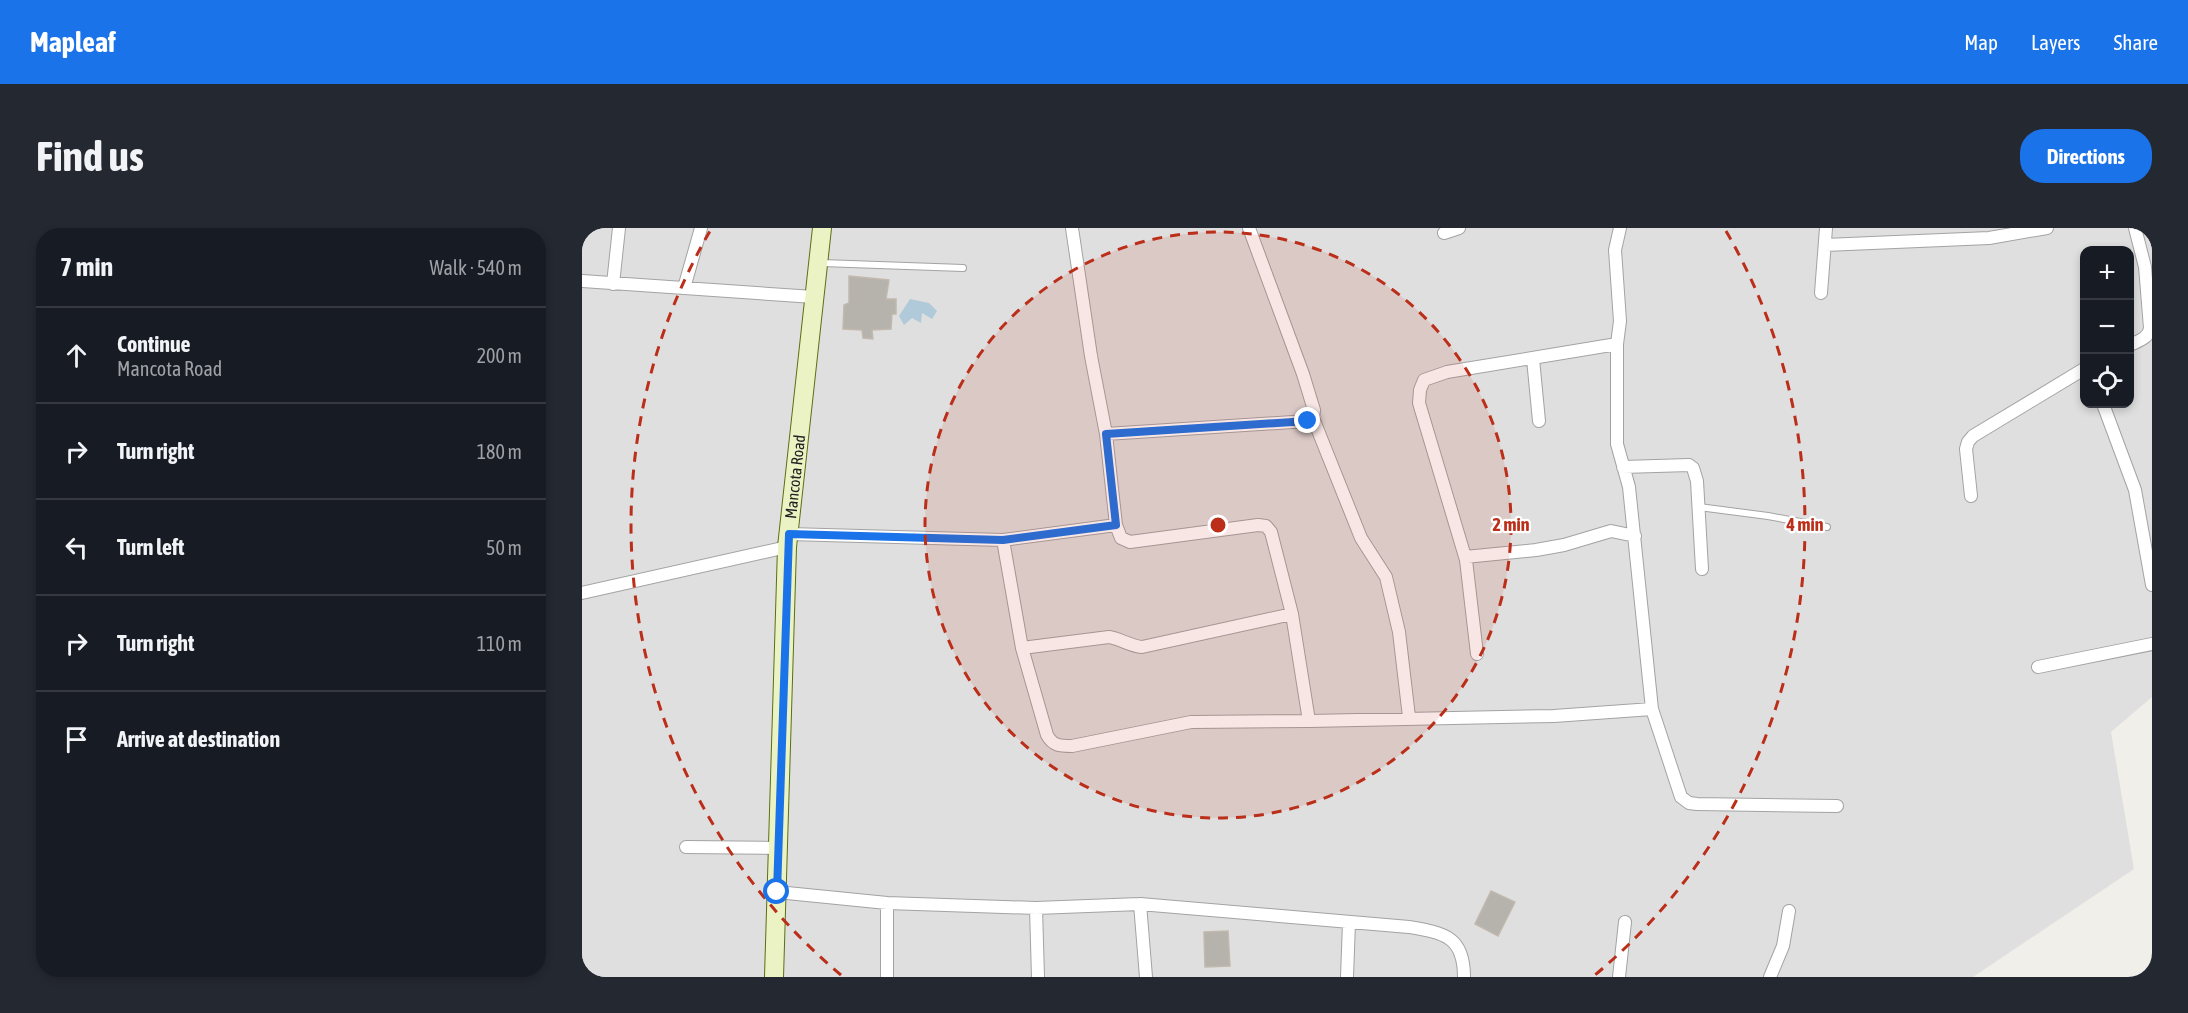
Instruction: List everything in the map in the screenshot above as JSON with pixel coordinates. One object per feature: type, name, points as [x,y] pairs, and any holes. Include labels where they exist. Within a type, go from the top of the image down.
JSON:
[{"type":"main road","name":"Mancota Road","points":[[774,977],[788,540],[822,228]]},
{"type":"street","points":[[613,284],[619,228]]},
{"type":"street","points":[[684,288],[701,228]]},
{"type":"street","points":[[1072,228],[1091,356],[1106,434],[1116,525],[1121,538],[1130,543],[1258,525],[1266,526],[1271,532],[1292,614],[1309,721]]},
{"type":"street","points":[[1249,228],[1303,374],[1314,410],[1313,418],[1360,538],[1386,577],[1399,632],[1409,717]]},
{"type":"street","points":[[1444,233],[1459,228]]},
{"type":"street","points":[[1620,228],[1615,250],[1620,321],[1617,344],[1617,444],[1629,487],[1652,709],[1682,797],[1689,804],[1838,806]]},
{"type":"street","points":[[1821,293],[1826,228]]},
{"type":"street","points":[[1825,244],[1989,238],[2047,228]]},
{"type":"street","points":[[2134,343],[2151,333],[2145,267],[2135,228]]},
{"type":"street","points":[[582,282],[814,297]]},
{"type":"street","points":[[1477,654],[1465,557],[1419,403],[1424,380],[1447,372],[1617,344]]},
{"type":"street","points":[[1533,359],[1539,421]]},
{"type":"street","points":[[1971,496],[1966,449],[1973,436],[2080,372]]},
{"type":"street","points":[[2104,408],[2135,490],[2150,557],[2152,585]]},
{"type":"street","points":[[1106,434],[1308,421],[1313,418]]},
{"type":"street","points":[[1623,467],[1689,465],[1693,468],[1696,474],[1699,507],[1702,569]]},
{"type":"street","points":[[582,593],[788,540],[1003,540],[1116,525]]},
{"type":"street","points":[[1465,557],[1536,550],[1564,545],[1611,531],[1635,536]]},
{"type":"street","points":[[1003,540],[1022,648],[1047,735],[1051,742],[1059,746],[1072,746],[1191,722],[1554,716],[1652,709]]},
{"type":"street","points":[[1022,648],[1109,637],[1119,639],[1134,647],[1153,646],[1292,614]]},
{"type":"street","points":[[2038,667],[2152,644]]},
{"type":"street","points":[[686,847],[779,848]]},
{"type":"street","points":[[777,892],[887,903],[1036,908],[1140,904],[1409,927],[1433,932],[1451,939],[1459,946],[1464,977]]},
{"type":"street","points":[[887,903],[887,977]]},
{"type":"street","points":[[1140,904],[1146,977]]},
{"type":"street","points":[[1036,908],[1038,977]]},
{"type":"street","points":[[1770,977],[1783,946],[1788,911]]},
{"type":"street","points":[[1619,977],[1625,922]]},
{"type":"street","points":[[1347,977],[1349,923]]},
{"type":"lane","points":[[818,262],[963,268]]},
{"type":"lane","points":[[1699,507],[1827,527]]},
{"type":"shaded area","points":[[582,228],[2152,228],[2152,697],[2111,732],[2134,869],[1973,977],[582,977]]},
{"type":"water","points":[[910,299],[929,303],[937,311],[932,319],[922,313],[921,323],[912,318],[904,325],[899,316]]},
{"type":"building","points":[[849,276],[889,280],[886,299],[896,299],[896,314],[892,314],[891,329],[872,330],[873,339],[863,338],[862,330],[843,329],[844,305],[849,303]]},
{"type":"building","points":[[1491,891],[1515,902],[1498,936],[1475,924]]},
{"type":"building","points":[[1228,931],[1230,966],[1205,967],[1204,932]]},
{"type":"route","points":[[777,892],[789,534],[1003,540],[1116,525],[1106,434],[1308,421]]}]
